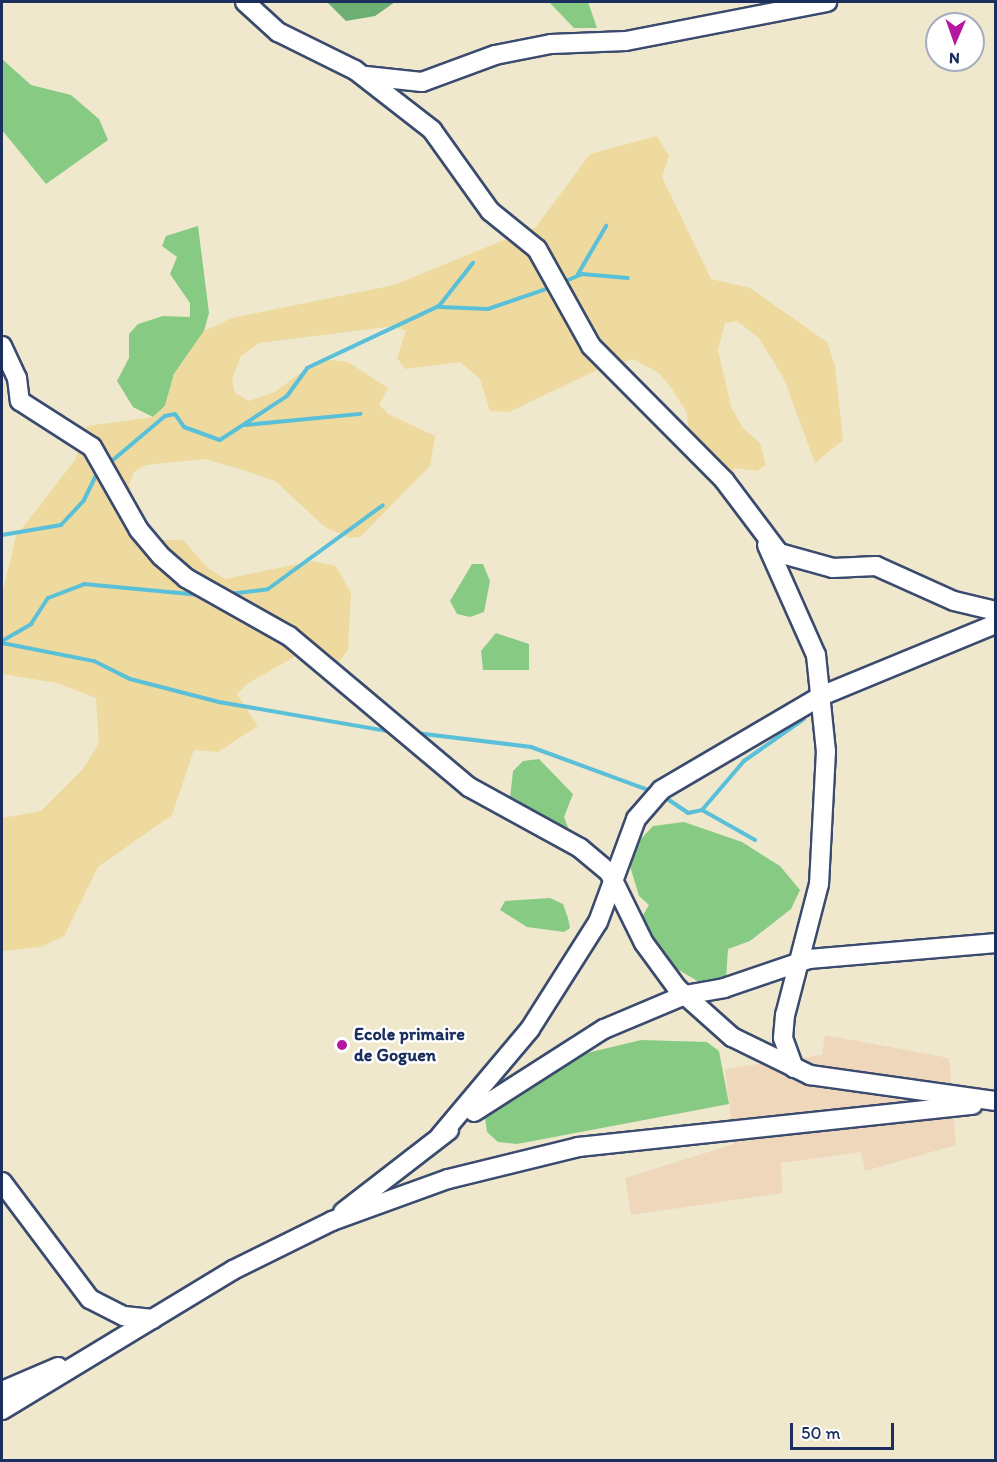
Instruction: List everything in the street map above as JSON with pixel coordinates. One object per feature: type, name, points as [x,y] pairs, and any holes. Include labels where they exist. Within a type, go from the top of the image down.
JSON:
[{"type":"street","points":[[245,2],[278,32],[363,76],[432,130],[490,211],[537,249],[591,346],[724,480],[764,538],[779,553],[803,562],[833,568],[876,566],[954,601],[996,611]]},
{"type":"street","points":[[363,76],[422,82],[495,55],[550,44],[626,40],[827,2]]},
{"type":"street","points":[[2,346],[17,378],[20,401],[92,447],[139,530],[186,578],[289,636],[469,787],[580,848],[614,880],[644,943],[685,995],[732,1037],[794,1068],[848,1082],[996,1102]]},
{"type":"street","points":[[764,538],[816,655],[821,696],[825,826],[819,884],[799,961],[783,1038],[794,1068]]},
{"type":"street","points":[[440,1136],[530,1029],[598,922],[636,819],[661,790],[821,696],[996,624]]},
{"type":"street","points":[[332,1221],[440,1136],[604,1029],[685,995],[724,988],[799,961],[996,943]]},
{"type":"street","points":[[4,1406],[233,1270],[332,1221],[447,1179],[578,1147],[996,1102]]},
{"type":"street","points":[[2,1182],[90,1299],[124,1316],[153,1319]]},
{"type":"shaded area","points":[[825,1035],[949,1058],[956,1145],[865,1171],[861,1152],[781,1163],[782,1193],[631,1215],[625,1178],[734,1144],[725,1069],[822,1055]]},
{"type":"green space","points":[[327,2],[395,2],[375,16],[346,21]]},
{"type":"green space","points":[[549,2],[588,2],[597,28],[574,28]]},
{"type":"green space","points":[[2,59],[31,85],[71,95],[99,119],[108,140],[46,184],[2,130]]},
{"type":"green space","points":[[198,226],[209,313],[204,331],[174,374],[165,406],[153,417],[133,407],[117,381],[129,358],[129,334],[138,324],[163,316],[190,317],[190,303],[170,274],[177,257],[162,246],[166,236]]},
{"type":"green space","points":[[472,564],[483,564],[490,581],[484,612],[470,617],[457,614],[450,601]]},
{"type":"green space","points":[[496,633],[529,644],[529,670],[483,670],[481,651]]},
{"type":"green space","points":[[539,759],[573,794],[564,817],[569,830],[564,833],[510,798],[513,771],[523,761]]},
{"type":"green space","points":[[684,822],[742,842],[780,866],[800,890],[791,909],[750,941],[728,949],[726,979],[706,986],[677,969],[640,920],[649,905],[639,896],[630,866],[641,839],[653,826]]},
{"type":"green space","points":[[550,898],[563,904],[570,928],[564,932],[527,927],[500,910],[505,901]]},
{"type":"green space","points":[[641,1040],[707,1042],[719,1051],[729,1104],[517,1144],[498,1142],[487,1132],[485,1118],[497,1103],[536,1079],[587,1053]]},
{"type":"sand","points":[[657,136],[669,156],[662,177],[711,279],[750,288],[827,342],[835,366],[843,440],[815,463],[784,379],[759,338],[737,321],[725,323],[718,350],[731,407],[743,428],[760,443],[766,465],[757,471],[735,468],[724,480],[690,447],[687,413],[672,389],[659,373],[633,359],[597,370],[509,412],[490,411],[480,379],[460,362],[405,369],[397,358],[406,331],[394,326],[259,343],[241,356],[232,379],[235,393],[249,401],[275,392],[307,368],[329,360],[348,362],[388,388],[379,404],[388,414],[435,436],[430,466],[360,537],[350,538],[325,527],[275,481],[237,468],[204,459],[146,465],[134,472],[129,484],[134,502],[156,540],[183,540],[208,568],[225,579],[312,561],[336,566],[351,593],[348,650],[333,670],[306,650],[247,684],[237,694],[258,726],[218,752],[194,750],[172,815],[98,867],[64,936],[41,947],[2,951],[2,818],[41,811],[83,769],[99,743],[96,698],[57,683],[2,674],[2,595],[16,536],[75,460],[87,426],[153,417],[165,406],[174,374],[204,331],[232,318],[394,285],[536,227],[590,154]]},
{"type":"waterway","points":[[578,274],[606,226]]},
{"type":"waterway","points":[[107,465],[165,416],[175,414],[184,427],[220,440],[287,396],[307,368],[439,306],[473,263]]},
{"type":"waterway","points":[[561,283],[582,274],[628,278]]},
{"type":"waterway","points":[[440,307],[488,309],[552,287]]},
{"type":"waterway","points":[[245,425],[360,414]]},
{"type":"waterway","points":[[2,535],[61,525],[84,500],[98,471]]},
{"type":"waterway","points":[[229,594],[268,589],[383,505]]},
{"type":"waterway","points":[[2,641],[31,624],[48,598],[84,584],[200,595]]},
{"type":"waterway","points":[[2,643],[94,661],[130,679],[219,702],[393,732]]},
{"type":"waterway","points":[[663,796],[688,813],[702,810],[744,761],[804,719]]},
{"type":"waterway","points":[[416,733],[531,747],[654,792]]},
{"type":"waterway","points":[[702,810],[755,840]]},
{"type":"place","name":"Ecole primaire de Goguen","points":[[342,1045]]}]
